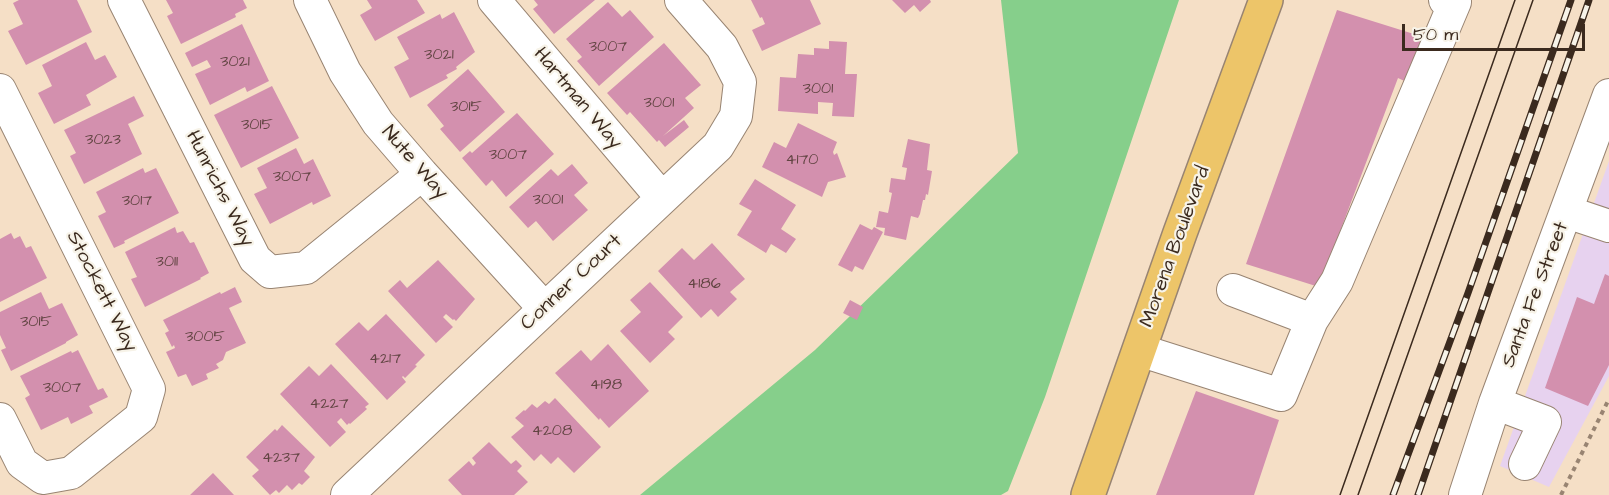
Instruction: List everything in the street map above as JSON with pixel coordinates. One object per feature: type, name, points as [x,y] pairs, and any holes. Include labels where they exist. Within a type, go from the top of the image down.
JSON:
[{"type":"main road","name":"Morena Boulevard","points":[[1088,495],[1266,0]]},
{"type":"street","name":"Hunrichs Way","points":[[124,0],[255,259],[270,272],[306,268],[422,174]]},
{"type":"street","name":"Nute Way","points":[[309,0],[345,72],[373,114],[422,174],[544,308]]},
{"type":"street","name":"Hartman Way","points":[[494,0],[662,198]]},
{"type":"street","name":"Conner Court","points":[[347,495],[718,146],[736,116],[740,82],[722,47],[681,0]]},
{"type":"street","points":[[1139,350],[1281,395],[1312,320],[1338,281],[1452,1]]},
{"type":"street","name":"Stockett Way","points":[[0,90],[149,389],[141,417],[70,473],[44,478],[22,463],[0,419]]},
{"type":"street","name":"Santa Fe Street","points":[[1465,495],[1495,403],[1609,95]]},
{"type":"street","points":[[1567,212],[1609,226]]},
{"type":"street","points":[[1233,290],[1312,320]]},
{"type":"street","points":[[1495,403],[1545,422],[1525,464]]},
{"type":"path","points":[[1561,495],[1609,399]]},
{"type":"shaded area","points":[[1609,161],[1609,376],[1549,487],[1500,466]]},
{"type":"green space","points":[[1001,0],[1179,0],[1045,397],[1008,491],[1001,495],[640,495],[815,350],[1018,153]]},
{"type":"building","points":[[19,0],[77,0],[92,32],[26,65],[8,31],[23,24],[13,3]]},
{"type":"building","points":[[166,0],[243,0],[247,8],[235,14],[236,17],[181,44],[167,16],[173,13]]},
{"type":"building","points":[[367,0],[417,0],[425,13],[375,41],[360,15],[372,8]]},
{"type":"building","points":[[534,0],[595,0],[554,34],[533,9],[538,5]]},
{"type":"building","points":[[751,0],[810,0],[821,24],[762,51],[752,30],[765,24]]},
{"type":"building","points":[[892,0],[930,0],[931,2],[920,12],[914,5],[905,13]]},
{"type":"building","points":[[608,2],[622,17],[630,10],[654,37],[599,86],[577,61],[582,57],[566,39]]},
{"type":"building","points":[[1337,10],[1433,40],[1415,86],[1398,78],[1319,287],[1246,264]]},
{"type":"building","points":[[454,12],[475,52],[456,67],[457,69],[446,75],[448,78],[410,98],[394,67],[409,59],[397,37],[440,14],[442,19]]},
{"type":"building","points":[[242,24],[269,81],[247,92],[245,87],[210,105],[195,74],[211,67],[207,60],[192,67],[185,53]]},
{"type":"building","points":[[829,41],[847,42],[845,74],[857,74],[854,117],[832,116],[833,103],[818,102],[818,114],[778,111],[780,77],[796,78],[798,54],[814,55],[814,48],[829,49]]},
{"type":"building","points":[[86,42],[95,60],[105,55],[117,77],[86,95],[91,105],[54,124],[38,93],[52,86],[42,65]]},
{"type":"building","points":[[664,43],[701,85],[685,98],[694,108],[663,136],[684,120],[689,127],[665,147],[659,140],[657,142],[630,112],[627,115],[607,93]]},
{"type":"building","points":[[468,69],[505,112],[460,152],[440,129],[444,126],[427,105]]},
{"type":"building","points":[[272,86],[299,138],[241,168],[214,115]]},
{"type":"building","points":[[134,96],[144,116],[128,124],[142,154],[84,184],[70,156],[76,153],[64,130]]},
{"type":"building","points":[[517,113],[554,154],[506,197],[492,180],[486,186],[462,158],[470,151],[472,153]]},
{"type":"building","points":[[798,123],[837,142],[833,152],[834,155],[837,153],[846,177],[828,182],[822,197],[762,167],[774,142],[786,148]]},
{"type":"building","points":[[908,139],[930,144],[927,170],[932,171],[928,195],[926,194],[923,200],[918,218],[911,216],[906,240],[884,235],[885,228],[876,227],[879,211],[888,213],[892,193],[889,192],[891,178],[905,180],[907,168],[902,167]]},
{"type":"building","points":[[296,148],[304,164],[313,159],[331,196],[313,205],[312,202],[270,224],[254,194],[267,188],[257,168]]},
{"type":"building","points":[[572,164],[588,183],[574,195],[588,210],[553,241],[536,221],[528,228],[509,207],[551,169],[558,176]]},
{"type":"building","points":[[143,168],[145,173],[156,168],[179,213],[114,248],[98,216],[106,212],[96,192]]},
{"type":"building","points":[[755,179],[796,205],[781,229],[796,239],[786,253],[771,244],[766,253],[737,235],[752,211],[739,204]]},
{"type":"building","points":[[860,224],[883,232],[863,270],[855,266],[852,272],[838,265]]},
{"type":"building","points":[[175,227],[177,233],[183,231],[190,243],[194,242],[209,273],[145,307],[131,279],[137,277],[125,252]]},
{"type":"building","points":[[11,233],[14,239],[20,236],[26,248],[31,246],[47,278],[0,302],[0,239]]},
{"type":"building","points":[[712,243],[745,279],[730,292],[737,299],[718,317],[711,309],[701,318],[658,271],[682,248],[694,260]]},
{"type":"building","points":[[438,260],[475,299],[456,321],[446,314],[443,317],[453,327],[436,343],[388,291],[400,280],[407,288]]},
{"type":"building","points":[[1605,274],[1609,276],[1609,365],[1588,406],[1545,388],[1577,297],[1594,304]]},
{"type":"building","points":[[650,282],[683,317],[668,332],[675,339],[650,363],[620,331],[641,312],[630,300]]},
{"type":"building","points":[[235,287],[242,302],[229,308],[246,343],[226,352],[223,360],[216,364],[219,368],[206,374],[208,379],[192,386],[186,374],[178,377],[166,352],[175,348],[174,345],[172,347],[165,333],[169,331],[163,320]]},
{"type":"building","points":[[41,292],[49,309],[62,303],[78,335],[11,371],[1,350],[6,348],[0,335],[0,312]]},
{"type":"building","points":[[850,300],[863,307],[857,320],[843,313]]},
{"type":"building","points":[[386,314],[425,355],[405,378],[402,377],[406,382],[387,400],[335,344],[359,322],[368,331]]},
{"type":"building","points":[[608,344],[649,391],[609,428],[555,373],[581,350],[591,361]]},
{"type":"building","points":[[78,350],[98,390],[103,388],[108,397],[89,406],[93,413],[71,424],[68,417],[41,430],[25,398],[30,395],[20,376],[71,351],[72,353]]},
{"type":"building","points":[[331,364],[369,404],[365,407],[367,409],[350,424],[347,425],[341,418],[337,422],[346,432],[330,447],[280,394],[309,366],[319,376]]},
{"type":"building","points":[[1196,391],[1279,420],[1254,495],[1156,495]]},
{"type":"building","points":[[555,398],[601,447],[574,473],[558,457],[551,464],[541,454],[534,461],[511,437],[524,426],[515,418],[524,410],[532,404],[537,408],[545,401],[549,404]]},
{"type":"building","points":[[282,425],[315,457],[304,471],[310,477],[302,485],[299,483],[292,490],[287,485],[279,493],[276,490],[270,495],[252,476],[259,470],[246,457]]},
{"type":"building","points":[[489,442],[511,464],[516,460],[522,466],[517,471],[528,482],[514,495],[462,495],[448,480],[469,461],[473,466],[476,463],[472,458]]},
{"type":"building","points":[[213,473],[234,495],[190,495]]},
{"type":"tram line","points":[[1340,495],[1515,0]]},
{"type":"tram line","points":[[1358,495],[1533,0]]},
{"type":"railway","points":[[1393,495],[1468,293],[1571,0]]},
{"type":"railway","points":[[1418,495],[1589,0]]}]
